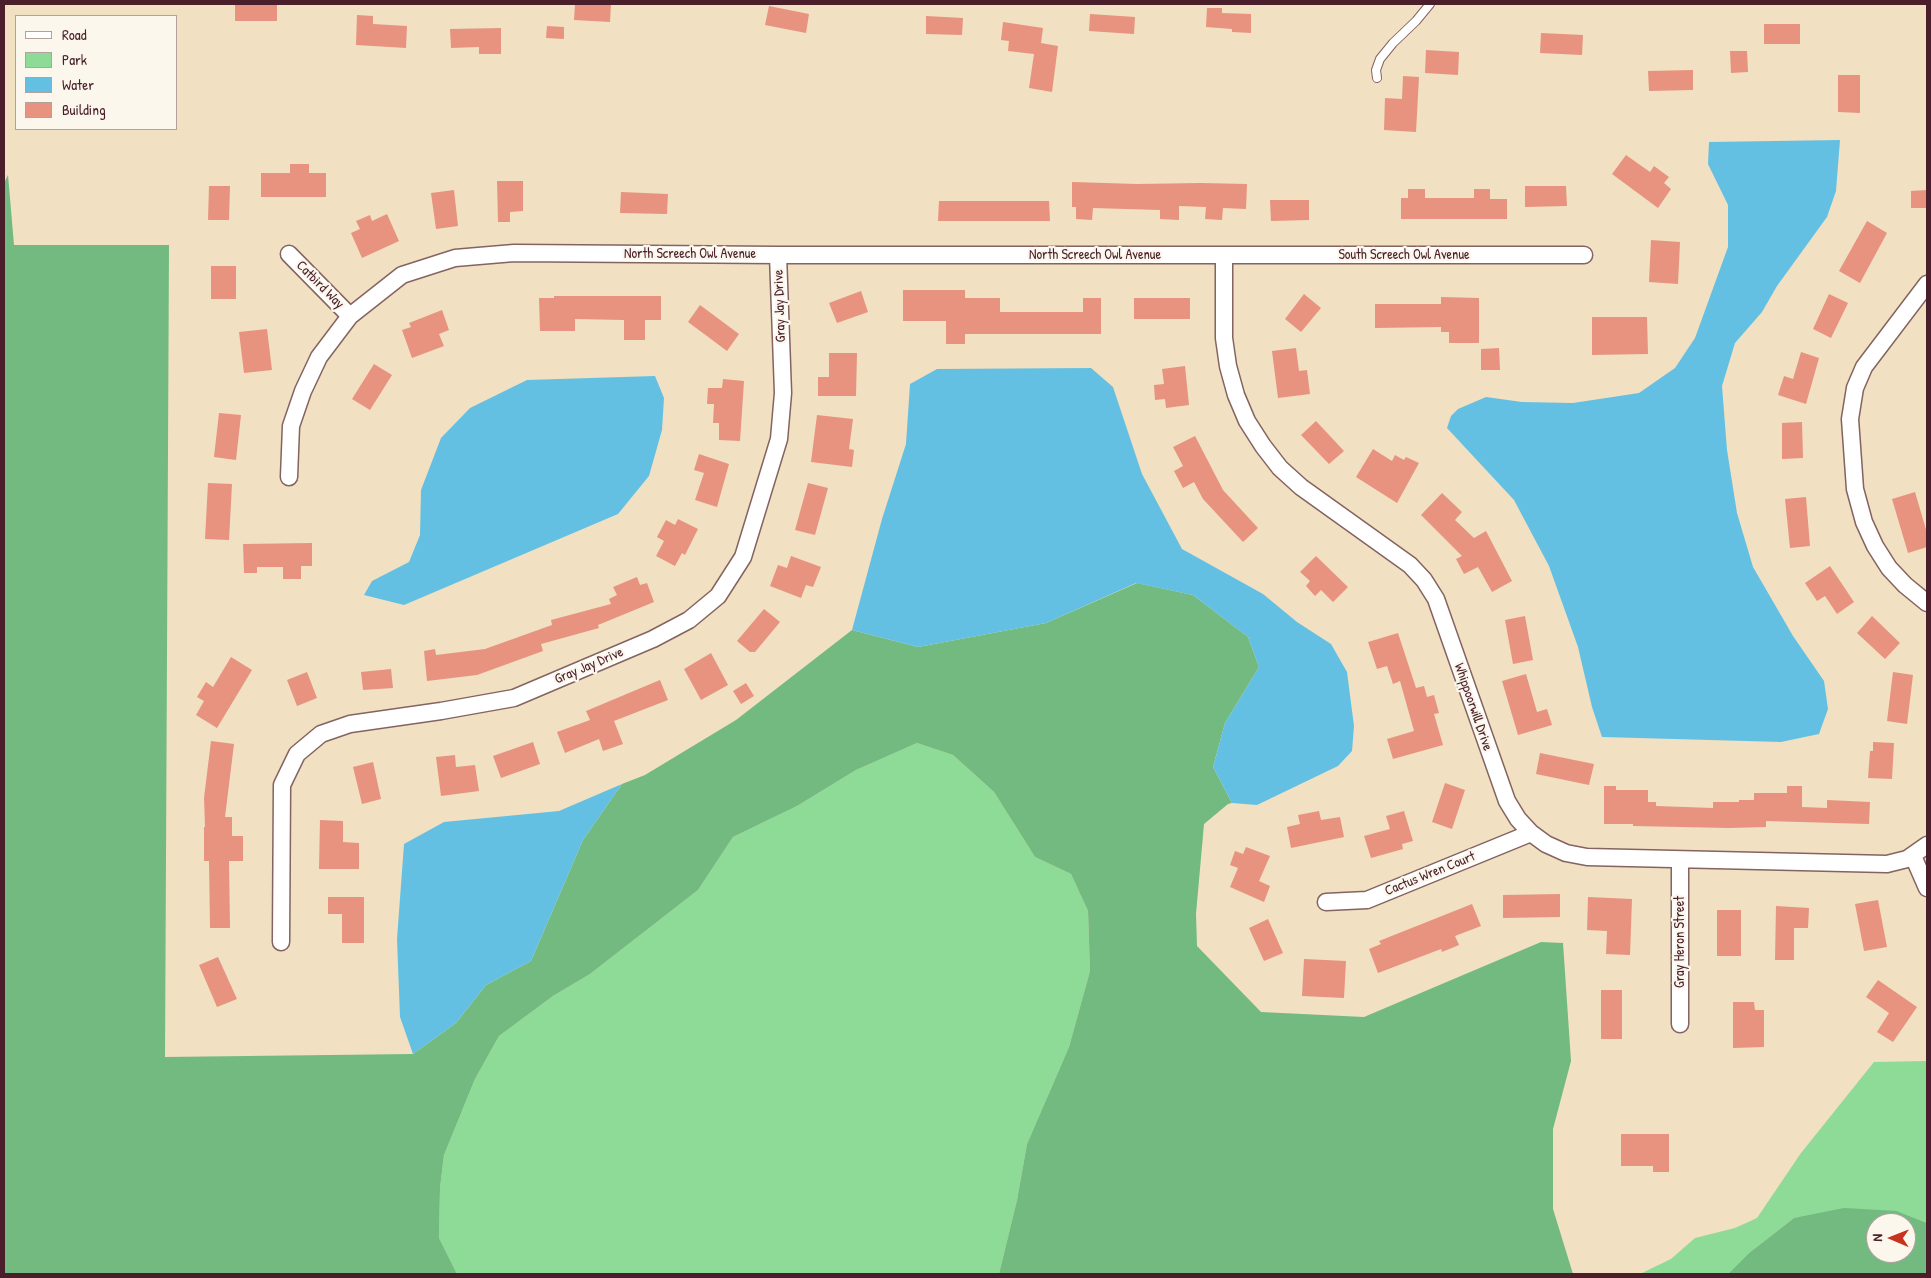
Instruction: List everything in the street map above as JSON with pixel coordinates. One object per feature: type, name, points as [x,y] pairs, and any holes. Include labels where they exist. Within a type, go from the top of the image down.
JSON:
[{"type":"street","name":"North Screech Owl Avenue","points":[[289,477],[291,426],[303,391],[319,357],[350,316],[402,275],[455,258],[514,253],[1224,255]]},
{"type":"street","name":"Catbird Way","points":[[289,254],[350,316]]},
{"type":"street","name":"Gray Jay Drive","points":[[281,942],[282,786],[297,754],[321,734],[350,724],[514,698],[653,639],[690,620],[718,596],[743,557],[778,439],[783,393],[778,255]]},
{"type":"street","name":"South Screech Owl Avenue","points":[[1224,255],[1584,255]]},
{"type":"street","name":"Whippoorwill Drive","points":[[1224,255],[1224,338],[1228,366],[1236,395],[1247,421],[1268,454],[1301,487],[1410,565],[1424,580],[1436,599],[1507,801],[1518,819],[1531,833],[1546,844],[1566,853],[1587,857],[1680,860],[1887,864],[1913,856],[1927,845]]},
{"type":"street","points":[[1927,284],[1864,367],[1854,388],[1850,418],[1855,489],[1864,522],[1875,546],[1889,568],[1905,585],[1927,603]]},
{"type":"street","name":"Cactus Wren Court","points":[[1326,902],[1367,900],[1531,833]]},
{"type":"street","points":[[1913,856],[1927,888]]},
{"type":"street","name":"Gray Heron Street","points":[[1680,860],[1680,1024]]},
{"type":"lane","points":[[1377,78],[1376,70],[1380,59],[1393,43],[1416,22],[1430,4]]},
{"type":"green space","points":[[8,175],[14,245],[169,245],[165,1057],[413,1054],[456,1023],[486,985],[531,961],[583,840],[622,784],[645,775],[736,720],[852,630],[918,647],[1046,623],[1137,583],[1193,595],[1248,637],[1259,667],[1225,723],[1213,767],[1232,803],[1228,804],[1204,824],[1196,914],[1197,946],[1261,1012],[1364,1017],[1541,942],[1563,943],[1571,1061],[1553,1129],[1553,1209],[1573,1274],[999,1274],[1017,1200],[1027,1144],[1069,1047],[1090,971],[1088,911],[1071,874],[1035,857],[994,792],[953,755],[917,743],[856,770],[797,806],[733,837],[698,890],[590,974],[553,996],[499,1036],[475,1079],[444,1155],[440,1188],[439,1238],[457,1274],[4,1274],[4,183]]},
{"type":"green space","points":[[917,743],[953,755],[994,792],[1035,857],[1071,874],[1088,911],[1090,971],[1069,1047],[1027,1144],[1017,1200],[999,1274],[457,1274],[439,1238],[440,1188],[444,1155],[475,1079],[499,1036],[553,996],[590,974],[698,890],[733,837],[797,806],[856,770]]},
{"type":"green space","points":[[1874,1062],[1927,1062],[1927,1223],[1916,1219],[1916,1213],[1897,1211],[1794,1218],[1749,1253],[1728,1274],[1640,1274],[1671,1259],[1695,1238],[1735,1228],[1757,1218],[1801,1153]]},
{"type":"green space","points":[[1844,1208],[1897,1211],[1902,1213],[1866,1213],[1866,1263],[1916,1263],[1916,1219],[1927,1223],[1927,1274],[1728,1274],[1749,1253],[1794,1218]]},
{"type":"water","points":[[1840,140],[1836,191],[1827,217],[1777,286],[1762,312],[1735,343],[1722,386],[1727,450],[1737,513],[1753,567],[1793,636],[1824,681],[1828,709],[1819,734],[1781,742],[1602,737],[1592,707],[1578,647],[1549,566],[1514,500],[1447,428],[1451,416],[1458,409],[1486,397],[1522,402],[1573,403],[1639,393],[1675,368],[1695,338],[1728,247],[1728,205],[1708,164],[1709,142]]},
{"type":"water","points":[[1091,368],[1113,387],[1142,474],[1182,549],[1263,594],[1297,622],[1331,644],[1347,672],[1354,726],[1352,751],[1338,766],[1257,805],[1232,803],[1213,767],[1225,723],[1259,667],[1248,637],[1193,595],[1136,583],[1046,623],[918,647],[852,630],[882,519],[906,444],[910,384],[937,369]]},
{"type":"water","points":[[655,376],[664,398],[662,430],[649,476],[618,514],[404,605],[364,595],[372,581],[409,562],[420,535],[421,490],[441,438],[470,408],[527,380]]},
{"type":"water","points":[[622,784],[583,840],[531,961],[486,985],[456,1023],[413,1054],[400,1017],[397,939],[404,844],[444,822],[559,811]]},
{"type":"building","points":[[235,4],[277,4],[277,21],[235,21]]},
{"type":"building","points":[[575,4],[611,4],[610,22],[574,20]]},
{"type":"building","points":[[769,6],[809,14],[806,33],[765,25]]},
{"type":"building","points":[[1207,8],[1222,8],[1222,13],[1251,14],[1251,33],[1232,32],[1232,29],[1206,27]]},
{"type":"building","points":[[1090,14],[1135,17],[1134,34],[1089,31]]},
{"type":"building","points":[[357,15],[373,16],[373,24],[407,26],[406,48],[356,45]]},
{"type":"building","points":[[926,16],[963,18],[962,35],[926,34]]},
{"type":"building","points":[[1003,22],[1043,28],[1041,43],[1058,46],[1052,92],[1029,88],[1034,54],[1008,51],[1009,41],[1001,40]]},
{"type":"building","points":[[1764,24],[1800,24],[1800,44],[1764,44]]},
{"type":"building","points":[[547,26],[564,27],[564,39],[546,38]]},
{"type":"building","points":[[501,28],[501,54],[479,54],[479,47],[451,48],[450,29]]},
{"type":"building","points":[[1541,33],[1583,35],[1582,55],[1540,53]]},
{"type":"building","points":[[1426,50],[1459,52],[1458,75],[1425,73]]},
{"type":"building","points":[[1730,51],[1747,51],[1748,72],[1731,73]]},
{"type":"building","points":[[1693,70],[1693,90],[1649,91],[1648,71]]},
{"type":"building","points":[[1838,75],[1860,75],[1860,113],[1838,112]]},
{"type":"building","points":[[1403,76],[1419,77],[1416,132],[1384,130],[1385,98],[1402,99]]},
{"type":"building","points":[[1626,155],[1650,172],[1654,166],[1669,177],[1664,183],[1671,189],[1658,208],[1612,174]]},
{"type":"building","points":[[290,164],[309,164],[309,173],[326,173],[326,197],[261,197],[261,173],[290,173]]},
{"type":"building","points":[[497,181],[523,181],[523,211],[510,212],[510,222],[498,222]]},
{"type":"building","points":[[1072,182],[1247,184],[1246,209],[1223,208],[1222,220],[1205,219],[1206,207],[1179,206],[1179,220],[1160,219],[1160,210],[1093,208],[1092,220],[1076,219],[1076,207],[1072,207]]},
{"type":"building","points":[[209,186],[230,186],[229,220],[208,220]]},
{"type":"building","points":[[1525,186],[1566,186],[1567,206],[1525,207]]},
{"type":"building","points":[[1408,189],[1425,189],[1425,198],[1474,198],[1474,189],[1490,189],[1490,199],[1507,199],[1507,219],[1401,219],[1401,198],[1408,198]]},
{"type":"building","points":[[454,190],[458,226],[436,229],[431,193]]},
{"type":"building","points":[[1927,190],[1927,208],[1911,208],[1911,191]]},
{"type":"building","points":[[621,192],[668,194],[667,214],[620,213]]},
{"type":"building","points":[[1270,200],[1309,200],[1309,220],[1271,221]]},
{"type":"building","points":[[939,201],[1049,201],[1050,221],[938,221]]},
{"type":"building","points":[[387,214],[399,241],[362,258],[351,233],[360,229],[356,221],[370,215],[372,221]]},
{"type":"building","points":[[1867,221],[1887,233],[1860,283],[1839,271]]},
{"type":"building","points":[[1651,240],[1680,242],[1678,284],[1649,282]]},
{"type":"building","points":[[211,266],[236,266],[236,299],[211,299]]},
{"type":"building","points":[[903,290],[965,290],[965,298],[1000,298],[1000,312],[1083,312],[1083,298],[1101,298],[1101,334],[965,334],[965,344],[946,344],[946,321],[903,321]]},
{"type":"building","points":[[861,291],[868,312],[837,323],[829,303]]},
{"type":"building","points":[[1304,294],[1321,308],[1301,332],[1285,319]]},
{"type":"building","points":[[1829,294],[1848,303],[1831,338],[1813,329]]},
{"type":"building","points":[[554,296],[661,296],[661,320],[645,320],[645,340],[624,340],[624,320],[575,319],[575,331],[540,331],[539,298],[554,298]]},
{"type":"building","points":[[1441,297],[1479,298],[1479,343],[1449,343],[1449,332],[1441,332],[1441,327],[1375,328],[1375,304],[1441,304]]},
{"type":"building","points":[[1134,298],[1190,298],[1190,319],[1134,319]]},
{"type":"building","points":[[700,305],[739,334],[727,351],[688,322]]},
{"type":"building","points":[[442,310],[449,330],[439,334],[444,346],[412,358],[402,330],[411,327],[409,323]]},
{"type":"building","points":[[1592,317],[1647,317],[1648,354],[1592,355]]},
{"type":"building","points":[[267,329],[272,370],[244,373],[239,332]]},
{"type":"building","points":[[1296,348],[1299,371],[1307,370],[1310,394],[1278,398],[1272,351]]},
{"type":"building","points":[[1499,348],[1500,370],[1481,370],[1481,349]]},
{"type":"building","points":[[1801,352],[1819,358],[1806,404],[1778,395],[1784,376],[1793,379]]},
{"type":"building","points":[[829,353],[857,353],[856,396],[818,396],[818,377],[829,377]]},
{"type":"building","points":[[374,364],[392,375],[370,410],[352,399]]},
{"type":"building","points":[[1185,366],[1189,405],[1166,408],[1165,399],[1155,400],[1154,385],[1164,384],[1162,369]]},
{"type":"building","points":[[723,379],[744,381],[740,441],[719,440],[719,423],[713,423],[714,404],[707,404],[708,388],[722,388]]},
{"type":"building","points":[[219,413],[241,415],[236,460],[214,457]]},
{"type":"building","points":[[817,415],[853,419],[849,449],[854,450],[852,467],[811,462]]},
{"type":"building","points":[[1316,421],[1344,451],[1329,464],[1301,435]]},
{"type":"building","points":[[1802,422],[1803,458],[1782,459],[1782,423]]},
{"type":"building","points":[[1195,436],[1223,490],[1258,528],[1243,542],[1203,499],[1194,482],[1183,488],[1174,471],[1183,466],[1173,447]]},
{"type":"building","points":[[1373,449],[1392,461],[1395,455],[1404,460],[1406,457],[1419,463],[1397,503],[1356,477]]},
{"type":"building","points":[[699,454],[729,464],[717,507],[695,500],[704,473],[694,470]]},
{"type":"building","points":[[208,483],[232,484],[229,540],[205,539]]},
{"type":"building","points":[[808,483],[828,488],[815,535],[795,530]]},
{"type":"building","points":[[1915,492],[1927,533],[1927,547],[1908,553],[1892,499]]},
{"type":"building","points":[[1442,493],[1462,512],[1455,520],[1474,538],[1486,531],[1512,581],[1492,592],[1478,567],[1464,574],[1456,559],[1462,556],[1421,515]]},
{"type":"building","points":[[1806,497],[1810,546],[1790,548],[1785,499]]},
{"type":"building","points":[[678,519],[698,529],[685,555],[682,553],[675,566],[656,556],[664,541],[657,537],[666,520],[675,525]]},
{"type":"building","points":[[312,543],[312,566],[301,566],[301,579],[283,579],[283,567],[257,567],[257,573],[244,573],[243,544]]},
{"type":"building","points":[[791,556],[821,567],[813,587],[806,585],[801,598],[770,586],[778,565],[787,568]]},
{"type":"building","points":[[1316,556],[1348,587],[1333,602],[1321,590],[1315,596],[1306,586],[1310,581],[1300,572]]},
{"type":"building","points":[[1830,566],[1854,602],[1837,614],[1825,596],[1817,601],[1805,583]]},
{"type":"building","points":[[637,577],[640,585],[647,583],[654,602],[598,625],[599,628],[541,644],[543,651],[477,675],[427,681],[424,651],[435,649],[436,655],[485,649],[552,625],[551,620],[611,604],[609,599],[617,595],[613,587]]},
{"type":"building","points":[[764,609],[780,622],[755,652],[750,652],[737,641]]},
{"type":"building","points":[[1525,616],[1533,660],[1513,664],[1505,620]]},
{"type":"building","points":[[1872,616],[1900,643],[1885,659],[1857,633]]},
{"type":"building","points":[[1398,633],[1416,688],[1424,686],[1427,697],[1434,695],[1439,713],[1434,714],[1443,745],[1393,759],[1387,739],[1414,731],[1400,681],[1393,684],[1387,666],[1377,669],[1368,642]]},
{"type":"building","points":[[711,653],[728,685],[701,700],[684,669]]},
{"type":"building","points":[[231,657],[252,670],[217,728],[196,715],[204,701],[197,697],[206,682],[213,687]]},
{"type":"building","points":[[391,669],[393,688],[363,690],[361,672]]},
{"type":"building","points":[[307,672],[317,698],[297,706],[287,680]]},
{"type":"building","points":[[1893,672],[1913,675],[1907,724],[1887,721]]},
{"type":"building","points":[[1526,674],[1537,712],[1547,709],[1552,725],[1518,735],[1502,681]]},
{"type":"building","points":[[660,680],[668,700],[614,721],[623,744],[603,751],[599,739],[565,753],[557,732],[590,720],[586,711]]},
{"type":"building","points":[[746,683],[754,696],[741,704],[733,691]]},
{"type":"building","points":[[211,741],[234,744],[225,817],[232,817],[232,836],[243,836],[243,861],[229,861],[230,928],[210,928],[209,861],[204,861],[204,798]]},
{"type":"building","points":[[533,742],[540,764],[501,778],[493,756]]},
{"type":"building","points":[[1873,742],[1894,743],[1892,779],[1868,778],[1870,751],[1873,751]]},
{"type":"building","points":[[1540,753],[1594,764],[1589,785],[1536,774]]},
{"type":"building","points":[[455,755],[456,767],[475,765],[479,791],[441,796],[436,757]]},
{"type":"building","points":[[373,762],[381,799],[362,804],[353,767]]},
{"type":"building","points":[[1445,783],[1465,790],[1452,829],[1432,822]]},
{"type":"building","points":[[1604,786],[1616,786],[1616,790],[1648,790],[1648,802],[1656,802],[1656,806],[1713,808],[1713,802],[1754,800],[1754,793],[1787,793],[1787,786],[1802,786],[1802,807],[1827,808],[1827,800],[1870,802],[1869,824],[1766,821],[1766,827],[1729,828],[1604,824]]},
{"type":"building","points":[[1319,811],[1321,820],[1340,817],[1344,837],[1291,848],[1287,827],[1300,824],[1298,815]]},
{"type":"building","points":[[1404,811],[1413,841],[1402,844],[1403,849],[1371,858],[1364,836],[1390,829],[1386,816]]},
{"type":"building","points":[[320,820],[343,821],[343,842],[359,843],[359,869],[319,869]]},
{"type":"building","points":[[1246,847],[1270,856],[1259,881],[1270,886],[1264,902],[1230,887],[1238,868],[1230,865],[1235,851],[1243,854]]},
{"type":"building","points":[[1560,894],[1560,917],[1503,918],[1503,895]]},
{"type":"building","points":[[328,897],[364,897],[364,943],[342,943],[342,914],[328,914]]},
{"type":"building","points":[[1588,897],[1632,899],[1630,955],[1606,954],[1607,931],[1587,930]]},
{"type":"building","points":[[1878,900],[1887,947],[1864,951],[1855,904]]},
{"type":"building","points":[[1472,904],[1481,926],[1455,936],[1459,945],[1442,952],[1441,949],[1378,973],[1369,949],[1381,944],[1379,941]]},
{"type":"building","points":[[1776,906],[1809,908],[1808,928],[1794,928],[1794,960],[1775,960]]},
{"type":"building","points":[[1717,910],[1741,910],[1741,956],[1717,956]]},
{"type":"building","points":[[1268,919],[1283,953],[1264,961],[1249,928]]},
{"type":"building","points":[[218,957],[237,999],[217,1007],[199,965]]},
{"type":"building","points":[[1304,959],[1346,961],[1344,998],[1302,996]]},
{"type":"building","points":[[1878,980],[1917,1007],[1893,1042],[1877,1032],[1889,1013],[1866,997]]},
{"type":"building","points":[[1601,990],[1622,990],[1622,1039],[1601,1039]]},
{"type":"building","points":[[1733,1002],[1754,1002],[1755,1010],[1764,1010],[1764,1047],[1733,1048]]},
{"type":"building","points":[[1621,1134],[1669,1134],[1669,1172],[1653,1172],[1653,1166],[1621,1166]]}]
